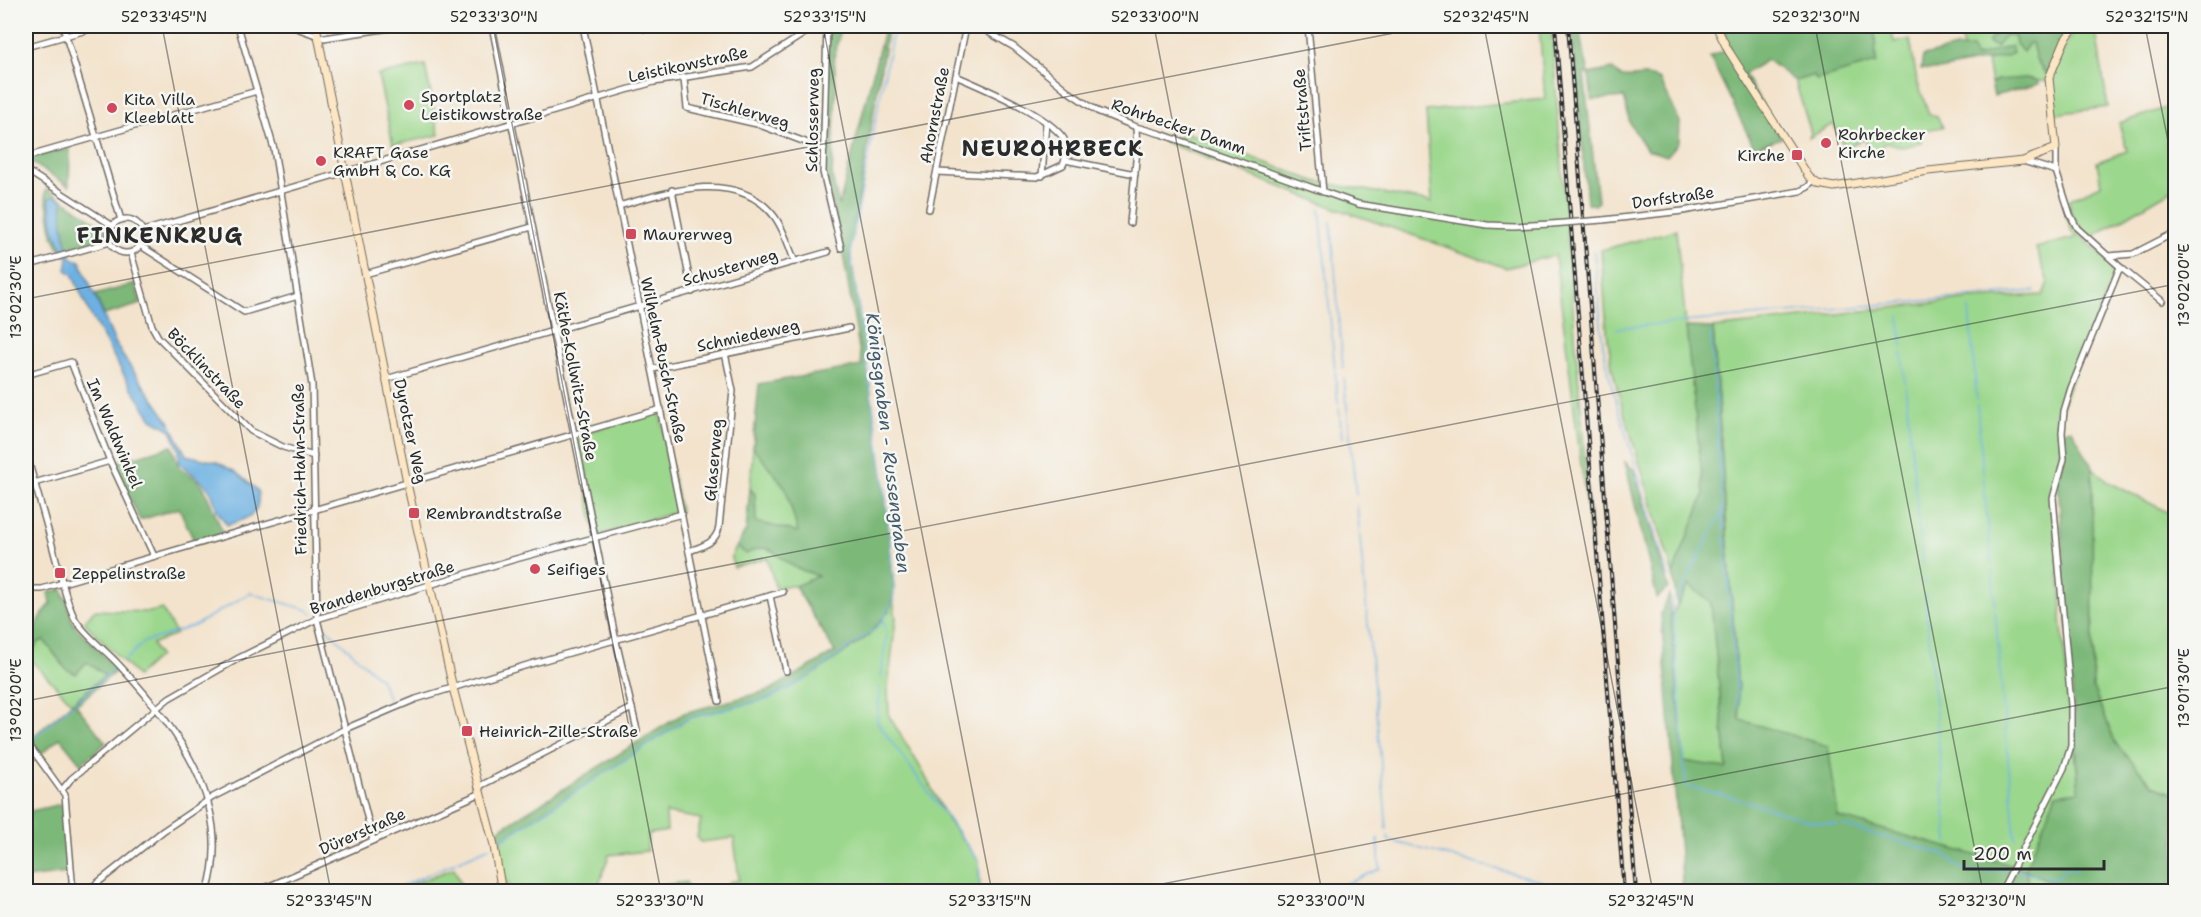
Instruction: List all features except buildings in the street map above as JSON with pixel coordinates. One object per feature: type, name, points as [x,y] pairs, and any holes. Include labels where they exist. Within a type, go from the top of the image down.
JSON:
[{"type":"street","points":[[63,26],[121,220]]},
{"type":"street","points":[[26,47],[101,26]]},
{"type":"street","name":"Friedrich-Hahn-Straße","points":[[238,26],[274,148],[313,395],[317,619],[373,840]]},
{"type":"street","points":[[291,26],[324,38],[404,26]]},
{"type":"street","name":"Dyrotzer Weg","points":[[316,26],[386,379],[430,586],[493,845],[502,891]]},
{"type":"street","name":"Käthe-Kollwitz-Straße","points":[[492,26],[616,640],[638,730]]},
{"type":"street","name":"Wilhelm-Busch-Straße","points":[[583,26],[719,701]]},
{"type":"street","points":[[646,29],[664,26]]},
{"type":"street","name":"Leistikowstraße","points":[[143,231],[654,82],[752,67],[816,26]]},
{"type":"street","name":"Schlosserweg","points":[[827,26],[823,171],[841,248]]},
{"type":"street","name":"Ahornstraße","points":[[929,209],[966,26]]},
{"type":"street","name":"Rohrbecker Damm","points":[[978,26],[1014,47],[1096,111],[1323,192]]},
{"type":"street","name":"Triftstraße","points":[[1308,26],[1323,192]]},
{"type":"street","points":[[1716,26],[1728,50],[1809,177],[1827,186],[1834,187],[1928,171],[2023,161],[2056,148]]},
{"type":"street","points":[[2075,26],[2049,78],[2056,171],[2077,228],[2162,301]]},
{"type":"street","points":[[937,172],[1037,177],[1062,165],[1065,160],[1064,139],[1046,123],[1006,99],[956,76]]},
{"type":"street","name":"Tischlerweg","points":[[684,79],[687,108],[757,124],[824,149]]},
{"type":"street","points":[[26,157],[257,91]]},
{"type":"street","points":[[1042,176],[1046,123]]},
{"type":"street","points":[[1130,223],[1135,174],[1136,127]]},
{"type":"street","points":[[1065,160],[1135,174]]},
{"type":"street","points":[[2023,161],[2056,171]]},
{"type":"street","points":[[26,170],[112,226]]},
{"type":"street","name":"Dorfstraße","points":[[1323,192],[1367,206],[1476,224],[1505,226],[1603,220],[1683,211],[1800,191],[1814,181]]},
{"type":"street","points":[[619,206],[684,188],[727,189],[754,199],[776,218],[795,262]]},
{"type":"street","points":[[672,190],[692,292]]},
{"type":"street","points":[[121,220],[134,221],[143,231],[144,238],[141,246],[131,253],[118,252],[110,242],[112,226],[121,220]]},
{"type":"street","points":[[365,274],[402,266],[532,227]]},
{"type":"street","points":[[2108,256],[2130,255],[2175,232]]},
{"type":"street","points":[[26,266],[110,242]]},
{"type":"street","points":[[141,246],[244,312],[298,296]]},
{"type":"street","name":"Schusterweg","points":[[386,379],[828,252]]},
{"type":"street","name":"Böcklinstraße","points":[[131,253],[152,326],[158,337],[251,431],[283,447],[314,456]]},
{"type":"street","points":[[2001,891],[2064,768],[2071,746],[2071,705],[2053,498],[2064,459],[2062,433],[2064,411],[2075,377],[2120,267]]},
{"type":"street","name":"Schmiedeweg","points":[[652,369],[849,328]]},
{"type":"street","name":"Glaserweg","points":[[689,551],[709,544],[715,538],[719,527],[733,391],[725,353]]},
{"type":"street","name":"Im Waldwinkel","points":[[26,375],[71,362],[110,460],[154,556]]},
{"type":"street","points":[[26,587],[37,590],[63,583],[661,409]]},
{"type":"street","points":[[26,453],[63,583],[76,620],[157,706],[188,753],[208,801],[213,823],[214,849],[207,891]]},
{"type":"street","points":[[34,483],[110,460]]},
{"type":"street","name":"Brandenburgstraße","points":[[62,790],[71,779],[157,706],[239,658],[317,619],[512,560],[682,514]]},
{"type":"street","points":[[86,891],[163,831],[208,801],[345,729],[416,699],[783,592]]},
{"type":"street","points":[[770,596],[786,671]]},
{"type":"street","name":"Dürerstraße","points":[[256,891],[479,791],[632,708]]},
{"type":"street","points":[[26,741],[62,790],[67,804],[73,891]]},
{"type":"green space","points":[[828,26],[837,26],[839,36],[834,57],[836,88],[832,177],[839,206],[885,26],[888,26],[851,245],[851,257],[884,482],[894,588],[893,600],[888,612],[868,636],[806,679],[768,699],[689,718],[501,840],[495,832],[684,713],[770,690],[835,652],[795,586],[818,576],[794,567],[766,548],[746,554],[737,546],[746,530],[750,489],[755,494],[756,522],[798,532],[785,487],[753,447],[759,384],[862,366],[842,248],[826,174]]},
{"type":"green space","points":[[1539,26],[1551,26],[1592,552],[1555,255],[1506,268],[1335,208],[1165,142],[1188,133],[1314,181],[1432,202],[1426,111],[1545,99]]},
{"type":"green space","points":[[1572,26],[1580,26],[1589,74],[1584,74],[1598,202],[1594,205],[1587,203]]},
{"type":"green space","points":[[1718,26],[1886,26],[1875,29],[1876,63],[1816,80],[1814,75],[1795,81],[1767,60],[1744,74],[1782,138],[1754,147],[1710,57],[1730,48]]},
{"type":"green space","points":[[1891,26],[1894,43],[1910,39],[1917,81],[1929,114],[1937,117],[1943,127],[1919,131],[1922,143],[1902,147],[1886,142],[1872,154],[1865,139],[1845,148],[1833,124],[1809,138],[1811,133],[1795,81],[1814,75],[1816,79],[1875,29]]},
{"type":"green space","points":[[1958,26],[2003,26],[1988,43],[1996,47],[2005,35],[2015,37],[2016,44],[2032,42],[2036,59],[2045,73],[2058,33],[2051,26],[2072,26],[2052,63],[2046,82],[2026,78],[1991,83],[1987,61],[2012,53],[2011,47],[1975,57],[1972,48],[1963,48]]},
{"type":"green space","points":[[2003,26],[2025,26],[2030,29],[2031,26],[2051,26],[2064,36],[2046,73],[2036,59],[2032,43],[2029,43],[2023,52],[2016,44],[2015,37],[2005,35],[1996,47],[1988,42]]},
{"type":"green space","points":[[2078,26],[2095,26],[2108,107],[2055,114],[2051,78],[2067,43]]},
{"type":"green space","points":[[2011,46],[2013,53],[2007,56],[1939,70],[1921,69],[1923,56],[1956,48],[1972,48],[1975,57]]},
{"type":"green space","name":"Sportplatz Leistikowstraße","points":[[425,65],[439,135],[393,145],[378,75]]},
{"type":"green space","points":[[1613,69],[1623,77],[1647,76],[1660,80],[1680,122],[1679,142],[1667,156],[1647,150],[1630,124],[1624,97],[1592,100],[1589,74]]},
{"type":"green space","points":[[2026,78],[2039,81],[2039,84],[1994,96],[1991,83],[1995,83],[1996,80]]},
{"type":"green space","points":[[2175,105],[2175,188],[2092,237],[2072,216],[2070,199],[2101,185],[2097,162],[2127,151],[2119,123]]},
{"type":"green space","points":[[70,148],[69,186],[26,159]]},
{"type":"green space","points":[[47,189],[105,228],[105,237],[68,248],[61,219],[63,202],[49,198],[55,231],[63,249],[60,250],[53,236],[45,193]]},
{"type":"green space","points":[[2068,215],[2080,235],[2110,262],[2114,275],[2064,400],[2059,420],[2062,460],[2052,494],[2062,604],[2061,618],[2079,791],[2025,869],[1838,817],[1828,746],[1740,720],[1713,328],[1970,299],[2043,295],[2048,282],[2036,248],[2077,237],[2072,232],[2066,216]]},
{"type":"green space","points":[[1676,230],[1704,495],[1673,574],[1612,368],[1601,250]]},
{"type":"green space","points":[[135,284],[141,304],[104,315],[95,295]]},
{"type":"green space","points":[[1686,327],[1713,328],[1740,720],[1828,746],[1838,817],[2025,869],[2056,794],[2079,791],[2058,481],[2062,460],[2059,432],[2072,429],[2092,467],[2093,688],[2116,744],[2153,785],[2175,793],[2175,891],[2070,891],[2026,870],[2029,891],[1683,891],[1661,614],[1669,596],[1684,761],[1727,768],[1711,603],[1689,585],[1677,605],[1673,574],[1704,495]]},
{"type":"green space","points":[[660,411],[680,511],[596,536],[576,435]]},
{"type":"green space","points":[[172,446],[179,467],[203,486],[224,535],[195,543],[179,508],[140,520],[114,463]]},
{"type":"green space","points":[[753,447],[785,487],[799,533],[756,522],[755,494],[750,489]]},
{"type":"green space","points":[[1625,462],[1634,470],[1665,574],[1668,588],[1657,598]]},
{"type":"green space","points":[[2092,467],[2107,481],[2175,516],[2175,793],[2153,785],[2116,744],[2093,688]]},
{"type":"green space","points":[[737,546],[746,553],[766,548],[795,567],[819,576],[795,586],[783,586],[776,589],[767,558],[734,567],[731,557]]},
{"type":"green space","points":[[1689,585],[1711,603],[1727,769],[1684,761],[1671,616]]},
{"type":"green space","points":[[62,589],[74,625],[117,670],[76,705],[106,743],[81,764],[60,738],[41,754],[30,739],[105,675],[87,662],[76,674],[66,669],[44,640],[37,643],[31,654],[26,652],[26,640],[51,602],[48,593]]},
{"type":"green space","points":[[893,600],[896,618],[888,688],[889,716],[921,768],[948,820],[979,861],[980,891],[730,891],[729,882],[739,880],[734,838],[701,842],[697,837],[701,819],[666,813],[667,831],[648,834],[647,851],[609,855],[597,891],[512,891],[500,867],[501,840],[689,718],[768,699],[806,679],[868,636],[882,621]]},
{"type":"green space","points":[[162,609],[176,634],[152,644],[159,656],[137,676],[84,622],[94,610],[150,612]]},
{"type":"green space","points":[[44,640],[66,669],[87,661],[106,674],[72,703],[26,655],[26,652],[31,654],[37,643]]},
{"type":"green space","points":[[62,804],[68,873],[26,878],[26,812]]},
{"type":"green space","points":[[454,868],[464,891],[395,891]]},
{"type":"green space","points":[[2025,869],[2070,891],[2029,891]]},
{"type":"green space","points":[[686,882],[689,891],[620,891]]},
{"type":"water","points":[[55,196],[63,201],[64,230],[72,258],[80,261],[122,355],[169,421],[186,455],[217,462],[236,472],[258,491],[255,511],[241,521],[227,525],[217,511],[212,494],[205,484],[179,463],[179,450],[171,430],[152,419],[129,384],[91,316],[72,274],[66,270],[68,259],[54,231],[49,198]]},
{"type":"waterway","name":"Königsgraben - Russengraben","points":[[497,843],[689,718],[768,699],[806,679],[875,629],[893,600],[894,588],[884,482],[851,245],[894,26]]},
{"type":"waterway","points":[[1320,209],[1338,403]]},
{"type":"waterway","points":[[1331,221],[1343,368]]},
{"type":"waterway","points":[[1594,251],[1603,345],[1611,383],[1668,577]]},
{"type":"waterway","points":[[1617,328],[2035,291]]},
{"type":"waterway","points":[[1969,309],[1977,400]]},
{"type":"waterway","points":[[1899,316],[1902,347]]},
{"type":"waterway","points":[[1711,333],[1722,499]]},
{"type":"waterway","points":[[1902,353],[1923,568]]},
{"type":"waterway","points":[[1344,378],[1356,495]]},
{"type":"waterway","points":[[1977,405],[1991,562]]},
{"type":"waterway","points":[[1339,408],[1342,438]]},
{"type":"waterway","points":[[1722,504],[1724,531]]},
{"type":"waterway","points":[[1357,506],[1387,829]]},
{"type":"waterway","points":[[1714,527],[1722,512]]},
{"type":"waterway","points":[[1678,598],[1712,531]]},
{"type":"waterway","points":[[1725,536],[1738,707]]},
{"type":"waterway","points":[[1992,572],[1995,606]]},
{"type":"waterway","points":[[1923,577],[1924,585]]},
{"type":"waterway","points":[[124,661],[144,642],[194,626],[250,593],[308,610],[312,614]]},
{"type":"waterway","points":[[1925,594],[1948,843]]},
{"type":"waterway","points":[[1672,598],[1686,786],[1739,799],[1810,821],[1838,825]]},
{"type":"waterway","points":[[1995,611],[2015,838]]},
{"type":"waterway","points":[[881,678],[887,634],[883,621]]},
{"type":"waterway","points":[[326,628],[381,680],[390,703]]},
{"type":"waterway","points":[[30,741],[114,669]]},
{"type":"waterway","points":[[880,688],[877,722],[979,861],[980,892]]},
{"type":"waterway","points":[[1844,826],[1941,853],[1968,872],[2007,870]]},
{"type":"waterway","points":[[1388,836],[1388,840],[1582,892]]},
{"type":"waterway","points":[[1327,892],[1380,869],[1378,838]]},
{"type":"waterway","points":[[388,892],[490,847]]},
{"type":"waterway","points":[[2017,870],[2055,878],[2064,869],[2077,870]]},
{"type":"railway","points":[[1555,26],[1624,892]]},
{"type":"railway","points":[[1568,26],[1636,892]]},
{"type":"place","name":"Sportplatz Leistikowstraße","points":[[409,105]]},
{"type":"place","name":"Kita Villa Kleeblatt","points":[[112,108]]},
{"type":"place","name":"Rohrbecker Kirche","points":[[1826,143]]},
{"type":"place","name":"Kirche","points":[[1797,155]]},
{"type":"place","name":"KRAFT Gase GmbH & Co. KG","points":[[321,161]]},
{"type":"place","name":"Maurerweg","points":[[631,234]]},
{"type":"place","name":"Rembrandtstraße","points":[[414,513]]},
{"type":"place","name":"Seifiges","points":[[535,569]]},
{"type":"place","name":"Zeppelinstraße","points":[[60,573]]},
{"type":"place","name":"Heinrich-Zille-Straße","points":[[467,731]]},
{"type":"district","name":"NEUROHRBECK","points":[[1053,148]]},
{"type":"district","name":"FINKENKRUG","points":[[160,235]]}]
